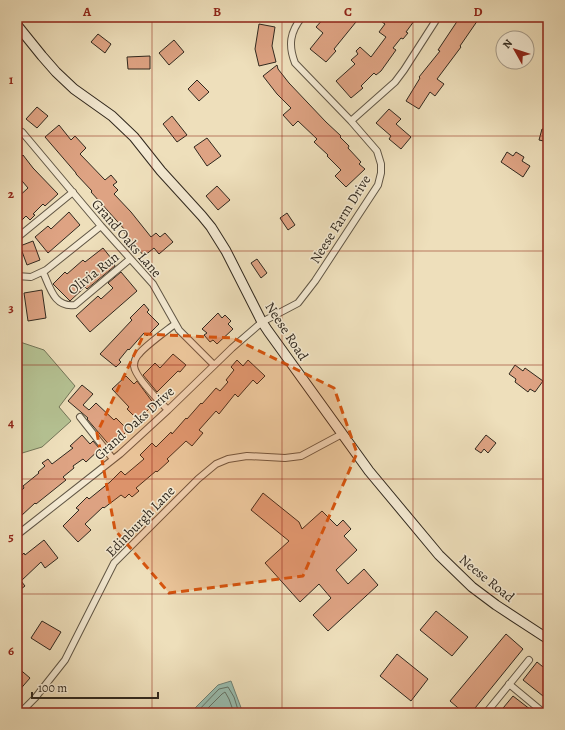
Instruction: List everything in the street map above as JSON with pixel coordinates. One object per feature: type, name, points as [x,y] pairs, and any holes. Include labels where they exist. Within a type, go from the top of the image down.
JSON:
[{"type":"street","name":"Neese Farm Drive","points":[[262,322],[303,299],[378,185],[381,173],[377,151],[351,121],[295,63],[290,43],[296,24],[302,17]]},
{"type":"street","points":[[351,121],[394,82],[404,70],[438,17]]},
{"type":"street","name":"Neese Road","points":[[17,25],[42,56],[74,89],[112,116],[134,136],[161,171],[202,216],[226,251],[262,322],[369,471],[425,539],[459,576],[496,605],[548,639]]},
{"type":"street","name":"Grand Oaks Lane","points":[[17,130],[22,132],[101,226],[153,284],[175,324],[214,365]]},
{"type":"street","points":[[18,237],[73,192]]},
{"type":"street","points":[[17,276],[31,277],[43,272],[101,226]]},
{"type":"street","name":"Olivia Run","points":[[43,272],[56,299],[61,304],[69,306],[75,305],[130,259]]},
{"type":"street","name":"Grand Oaks Drive","points":[[17,535],[113,459],[262,322]]},
{"type":"street","points":[[168,410],[153,394],[136,372],[134,366],[140,353],[175,324]]},
{"type":"street","points":[[80,417],[113,459]]},
{"type":"street","name":"Edinburgh Lane","points":[[20,713],[65,660],[114,563],[198,479],[216,464],[228,459],[247,456],[285,458],[301,456],[342,434]]},
{"type":"street","points":[[486,713],[529,660]]},
{"type":"street","points":[[509,684],[544,713]]},
{"type":"highlighted area","points":[[144,334],[233,338],[334,388],[357,453],[303,576],[169,593],[115,530],[97,433]]},
{"type":"green space","points":[[17,341],[44,350],[75,386],[59,407],[71,421],[42,447],[19,454],[17,443]]},
{"type":"water","points":[[231,681],[243,713],[190,713],[218,685]]},
{"type":"building","points":[[325,17],[360,17],[334,49],[336,51],[326,62],[310,49],[323,33],[316,27]]},
{"type":"building","points":[[385,17],[417,17],[406,32],[408,33],[403,39],[401,38],[393,48],[396,50],[381,71],[376,75],[374,73],[361,86],[363,88],[351,98],[336,81],[355,64],[351,60],[358,54],[356,51],[360,47],[371,57],[386,37],[379,32],[385,24],[382,22]]},
{"type":"building","points":[[460,17],[480,17],[460,46],[461,47],[437,79],[444,84],[435,96],[430,92],[419,109],[406,101],[420,78],[419,77],[440,51],[438,50]]},
{"type":"building","points":[[259,24],[275,27],[272,46],[276,62],[259,66],[255,49]]},
{"type":"building","points":[[98,34],[111,44],[105,53],[91,42]]},
{"type":"building","points":[[174,40],[184,52],[169,65],[159,53]]},
{"type":"building","points":[[150,56],[150,69],[128,69],[127,57]]},
{"type":"building","points":[[277,65],[278,69],[289,83],[341,136],[340,137],[349,146],[348,148],[361,162],[359,164],[365,169],[346,187],[335,176],[341,170],[314,142],[317,139],[298,121],[293,126],[283,115],[291,108],[277,94],[263,76]]},
{"type":"building","points":[[197,80],[209,92],[199,101],[188,89]]},
{"type":"building","points":[[37,107],[48,116],[37,128],[26,119]]},
{"type":"building","points":[[389,109],[401,119],[396,124],[411,137],[401,149],[389,139],[391,136],[376,123]]},
{"type":"building","points":[[172,116],[187,135],[177,142],[163,124]]},
{"type":"building","points":[[59,125],[71,140],[75,136],[86,148],[80,154],[105,180],[111,175],[117,182],[113,185],[118,190],[114,194],[151,237],[156,233],[160,237],[165,233],[173,242],[159,254],[154,248],[144,256],[123,231],[125,230],[45,137]]},
{"type":"building","points":[[542,129],[548,130],[548,142],[539,140]]},
{"type":"building","points":[[207,138],[221,156],[207,166],[194,147]]},
{"type":"building","points":[[507,152],[513,156],[516,152],[524,157],[522,161],[530,166],[523,177],[501,162]]},
{"type":"building","points":[[23,155],[33,168],[58,194],[45,206],[43,204],[33,214],[35,215],[30,220],[26,216],[17,225],[17,198],[28,188],[17,175],[17,161]]},
{"type":"building","points":[[217,186],[230,200],[218,210],[206,196]]},
{"type":"building","points":[[69,212],[80,225],[48,253],[35,237],[48,226],[51,229]]},
{"type":"building","points":[[287,213],[295,225],[288,230],[280,218]]},
{"type":"building","points":[[33,241],[40,260],[27,265],[20,246]]},
{"type":"building","points":[[103,248],[115,263],[115,266],[87,289],[85,287],[70,301],[53,284],[65,272],[67,274],[83,260],[85,262]]},
{"type":"building","points":[[257,259],[267,273],[261,278],[251,263]]},
{"type":"building","points":[[121,272],[137,291],[90,332],[76,316],[98,296],[101,299],[113,288],[108,283]]},
{"type":"building","points":[[42,290],[46,318],[28,321],[24,293]]},
{"type":"building","points":[[144,304],[149,310],[147,312],[159,324],[147,336],[144,333],[129,350],[128,349],[119,360],[121,362],[116,367],[100,354],[132,320],[130,318]]},
{"type":"building","points":[[218,313],[222,318],[225,315],[231,321],[228,324],[233,329],[217,344],[213,340],[210,342],[204,335],[207,333],[202,329]]},
{"type":"building","points":[[173,354],[186,365],[157,392],[143,375],[155,363],[160,368]]},
{"type":"building","points":[[237,360],[243,366],[248,360],[265,376],[257,384],[253,380],[238,397],[235,394],[219,414],[216,411],[199,430],[203,433],[192,446],[186,441],[167,459],[169,461],[136,488],[139,491],[132,497],[129,494],[125,498],[121,495],[104,508],[103,507],[85,524],[91,530],[78,542],[63,526],[79,510],[76,508],[87,497],[89,499],[110,482],[121,471],[125,475],[144,459],[140,455],[152,443],[156,447],[171,432],[172,434],[216,388],[220,391],[228,382],[226,380],[234,370],[231,367]]},
{"type":"building","points":[[515,365],[523,371],[525,368],[543,381],[535,392],[530,389],[528,392],[515,382],[516,379],[509,374]]},
{"type":"building","points":[[126,376],[134,384],[137,381],[154,404],[138,420],[127,409],[129,407],[112,389]]},
{"type":"building","points":[[82,385],[93,394],[83,405],[89,410],[96,403],[114,420],[116,418],[128,430],[111,447],[87,419],[88,418],[68,401]]},
{"type":"building","points":[[82,435],[90,444],[93,441],[100,449],[86,462],[83,459],[73,466],[74,468],[63,477],[66,480],[36,504],[35,503],[21,516],[17,512],[17,494],[24,488],[23,486],[45,466],[42,463],[48,459],[52,464],[73,448],[70,446]]},
{"type":"building","points":[[486,435],[496,443],[488,453],[484,449],[481,453],[475,449]]},
{"type":"building","points":[[263,493],[299,522],[302,529],[322,511],[337,526],[343,520],[351,529],[344,536],[357,550],[336,570],[348,584],[364,569],[378,585],[328,631],[313,615],[331,598],[319,584],[300,602],[265,563],[289,541],[251,510]]},
{"type":"building","points":[[44,540],[58,558],[45,568],[41,562],[21,581],[25,586],[17,592],[17,560],[24,553],[25,555]]},
{"type":"building","points":[[436,611],[468,637],[452,656],[420,630]]},
{"type":"building","points":[[42,621],[61,632],[50,650],[31,638]]},
{"type":"building","points":[[506,634],[523,649],[471,713],[464,713],[450,701]]},
{"type":"building","points":[[397,654],[428,679],[411,701],[380,676]]},
{"type":"building","points":[[537,662],[548,671],[548,700],[523,680]]},
{"type":"building","points":[[17,667],[30,678],[17,693]]},
{"type":"building","points":[[513,696],[535,713],[499,713]]}]
